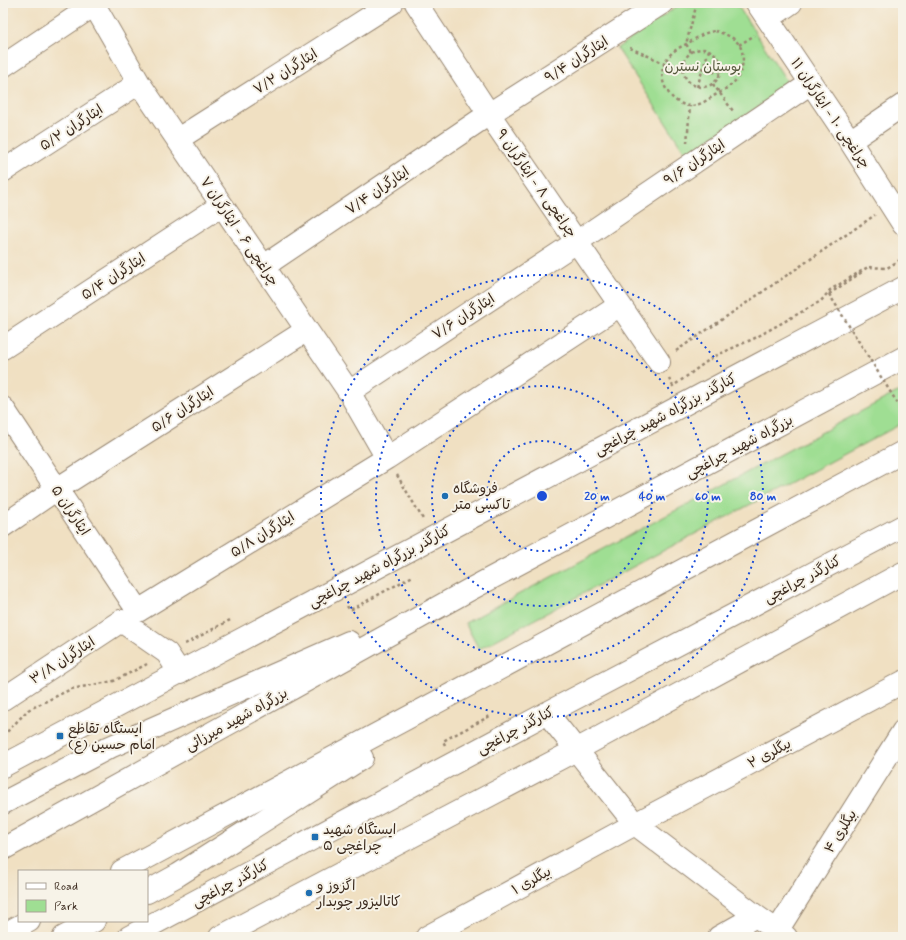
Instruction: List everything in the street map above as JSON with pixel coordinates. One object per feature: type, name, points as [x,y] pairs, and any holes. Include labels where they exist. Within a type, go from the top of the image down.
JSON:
[{"type":"main road","name":"ایثارگران ۷/۲","points":[[178,139],[392,3]]},
{"type":"main road","name":"چراغچی ۸ - ایثارگران ۹","points":[[416,3],[489,114],[660,362]]},
{"type":"main road","name":"ایثارگران ۹/۴","points":[[489,114],[662,3]]},
{"type":"main road","points":[[763,11],[791,3]]},
{"type":"main road","name":"چراغچی ۶ - ایثارگران ۷","points":[[94,4],[139,83],[349,392],[387,458]]},
{"type":"main road","points":[[3,66],[94,4]]},
{"type":"main road","name":"چراغچی ۱۰ - ایثارگران ۱۱","points":[[763,11],[850,141],[897,200],[903,224]]},
{"type":"main road","name":"ایثارگران ۵/۲","points":[[3,171],[139,83]]},
{"type":"main road","name":"ایثارگران ۹/۶","points":[[578,241],[810,83]]},
{"type":"main road","points":[[850,141],[903,105]]},
{"type":"main road","name":"ایثارگران ۷/۴","points":[[264,266],[489,114]]},
{"type":"main road","name":"ایثارگران ۵/۴","points":[[3,348],[222,205]]},
{"type":"main road","name":"ایثارگران ۷/۶","points":[[349,392],[578,241]]},
{"type":"main road","name":"کنارگذر بزرگراه شهید چراغچی","points":[[3,766],[180,673],[428,528],[678,395],[903,288]]},
{"type":"main road","name":"ایثارگران ۵/۸","points":[[130,616],[387,458],[620,305]]},
{"type":"main road","name":"ایثارگران ۵/۶","points":[[3,526],[57,489],[307,330]]},
{"type":"main road","points":[[775,426],[903,345]]},
{"type":"main road","name":"بزرگراه شهید چراغچی","points":[[469,590],[903,358]]},
{"type":"main road","name":"ایثارگران ۵","points":[[3,408],[57,489],[130,616],[167,653],[180,673]]},
{"type":"main road","points":[[124,870],[903,452]]},
{"type":"main road","points":[[832,491],[903,460]]},
{"type":"main road","name":"کنارگذر چراغچی","points":[[129,937],[547,713],[903,526]]},
{"type":"main road","points":[[220,937],[576,750],[903,573]]},
{"type":"main road","points":[[3,803],[110,747],[469,590]]},
{"type":"main road","name":"بزرگراه شهید میرزائی","points":[[3,849],[469,590]]},
{"type":"main road","name":"ایثارگران ۳/۸","points":[[3,699],[130,616]]},
{"type":"main road","points":[[148,891],[178,875],[506,666]]},
{"type":"main road","name":"بیگلری ۲","points":[[635,824],[903,682]]},
{"type":"main road","points":[[547,713],[635,824],[781,934]]},
{"type":"main road","name":"بیگلری ۴","points":[[781,934],[903,731]]},
{"type":"main road","name":"بیگلری ۱","points":[[428,937],[635,824]]},
{"type":"main road","points":[[719,937],[756,916]]},
{"type":"main road","points":[[3,935],[27,922]]},
{"type":"main road","points":[[64,937],[92,922]]},
{"type":"path","points":[[691,52],[686,44],[697,3]]},
{"type":"path","points":[[715,31],[736,41],[742,52],[743,61],[736,80],[729,87],[701,104],[690,106],[673,99],[666,91],[662,80],[664,63],[670,55],[686,44],[708,32],[715,31]]},
{"type":"path","points":[[608,38],[664,63]]},
{"type":"path","points":[[698,49],[709,50],[720,60],[722,68],[719,78],[713,84],[706,87],[697,87],[688,82],[684,76],[682,67],[685,59],[691,52],[698,49]]},
{"type":"path","points":[[697,87],[709,50]]},
{"type":"path","points":[[684,62],[720,74]]},
{"type":"path","points":[[713,84],[746,127]]},
{"type":"path","points":[[686,168],[690,106]]},
{"type":"path","points":[[678,395],[660,362],[897,200]]},
{"type":"path","points":[[678,395],[713,357],[755,338],[821,301],[830,290],[868,267],[887,268],[903,258]]},
{"type":"path","points":[[868,267],[829,294],[903,412]]},
{"type":"path","points":[[666,390],[678,395]]},
{"type":"path","points":[[387,458],[428,528]]},
{"type":"path","points":[[417,523],[428,528]]},
{"type":"path","points":[[3,736],[28,710],[71,689],[114,681],[236,617]]},
{"type":"green space","name":"بوستان نسترن","points":[[682,3],[736,3],[790,86],[686,154],[617,48]]},
{"type":"green space","points":[[903,389],[903,423],[479,649],[465,623]]},
{"type":"place","name":"فروشگاه تاکسی متر","points":[[445,496]]},
{"type":"place","name":"ایستگاه تقاظع امام حسین (ع)","points":[[60,736]]},
{"type":"place","name":"ایستگاه شهید چراغچی ۵","points":[[315,837]]},
{"type":"place","name":"اگزوز و کاتالیزور چوبدار","points":[[309,893]]}]
